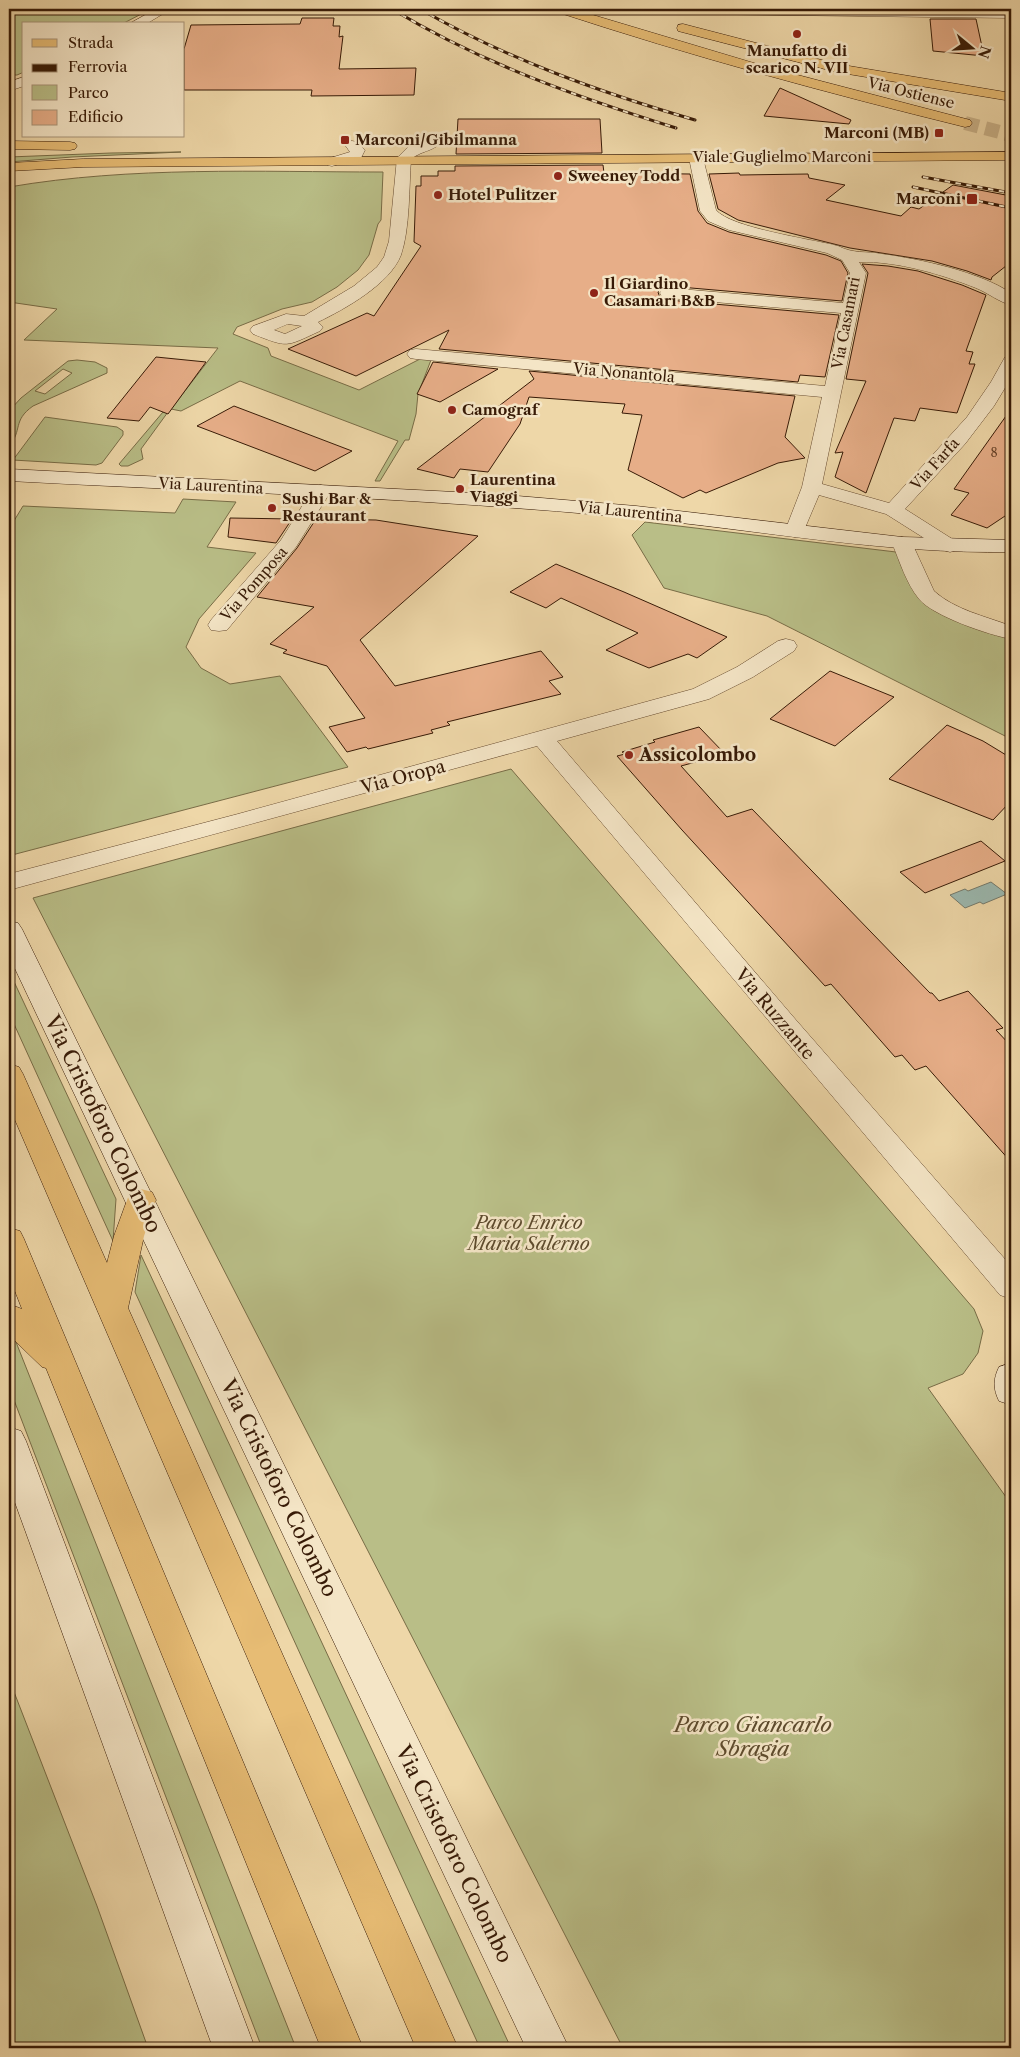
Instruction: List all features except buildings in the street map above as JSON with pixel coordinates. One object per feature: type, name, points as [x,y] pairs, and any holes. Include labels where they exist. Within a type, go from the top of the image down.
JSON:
[{"type":"main road","name":"Via Ostiense","points":[[561,9],[754,69],[851,96],[965,123]]},
{"type":"main road","points":[[582,9],[667,24]]},
{"type":"main road","points":[[617,9],[787,57],[836,68],[1011,97]]},
{"type":"main road","points":[[975,92],[1011,104]]},
{"type":"main road","points":[[395,144],[451,144]]},
{"type":"main road","points":[[9,145],[86,146]]},
{"type":"main road","name":"Viale Guglielmo Marconi","points":[[347,145],[368,145]]},
{"type":"main road","points":[[9,154],[117,148]]},
{"type":"main road","name":"Viale Guglielmo Marconi","points":[[152,163],[1011,156]]},
{"type":"main road","points":[[9,167],[71,163],[152,163]]},
{"type":"main road","points":[[9,179],[152,163]]},
{"type":"main road","points":[[9,1074],[437,2048]]},
{"type":"main road","points":[[112,1309],[129,1236],[141,1200]]},
{"type":"main road","points":[[9,1239],[342,2048]]},
{"type":"main road","points":[[9,1316],[60,1364]]},
{"type":"street","points":[[139,22],[165,9]]},
{"type":"street","points":[[617,9],[988,12],[1011,14]]},
{"type":"street","points":[[9,87],[22,82]]},
{"type":"street","points":[[307,321],[360,290],[389,262],[397,242],[405,155],[410,151],[432,144]]},
{"type":"street","name":"Viale Guglielmo Marconi","points":[[332,162],[356,155],[358,150],[347,145]]},
{"type":"street","name":"Via Casamari","points":[[696,158],[708,211],[714,218],[735,227],[832,249],[848,257],[858,273],[812,487],[795,531]]},
{"type":"street","points":[[848,257],[867,256],[967,278],[996,290],[1011,300]]},
{"type":"street","points":[[668,293],[850,309]]},
{"type":"street","name":"Via Nonantola","points":[[416,354],[832,392]]},
{"type":"street","name":"Via Farfa","points":[[893,510],[980,412],[999,387],[1011,361]]},
{"type":"street","name":"Via Laurentina","points":[[9,475],[591,507],[902,543],[950,546],[1011,546]]},
{"type":"street","points":[[812,487],[893,510],[950,546]]},
{"type":"street","name":"Via Pomposa","points":[[219,625],[289,543],[321,491]]},
{"type":"street","points":[[902,543],[923,589],[930,599],[952,611],[1011,632]]},
{"type":"street","name":"Via Oropa","points":[[9,882],[369,786],[701,694],[745,672],[786,646]]},
{"type":"street","name":"Via Ruzzante","points":[[542,738],[786,1026],[1011,1287]]},
{"type":"street","name":"Via Cristoforo Colombo","points":[[9,929],[548,2048]]},
{"type":"street","points":[[1011,1376],[1011,1392]]},
{"type":"street","points":[[9,1441],[234,2048]]},
{"type":"green space","points":[[9,9],[151,9],[126,22],[22,22],[22,73],[9,75]]},
{"type":"green space","points":[[181,152],[72,157],[9,162],[9,157]]},
{"type":"green space","points":[[242,171],[383,172],[381,220],[378,224],[369,255],[358,270],[337,287],[312,302],[282,309],[237,327],[233,334],[268,348],[271,356],[359,390],[420,359],[431,360],[418,394],[416,414],[409,440],[405,440],[380,481],[375,481],[398,441],[240,381],[181,411],[171,409],[218,348],[24,340],[57,309],[9,302],[9,187],[55,180],[148,173]]},
{"type":"green space","points":[[68,361],[95,362],[107,368],[107,373],[33,406],[22,416],[16,435],[9,446],[10,410],[21,398]],"holes":[[[63,369],[72,373],[45,394],[35,391]]]},
{"type":"green space","points":[[163,412],[168,412],[141,449],[143,459],[128,466],[121,466],[119,464]]},
{"type":"green space","points":[[45,417],[117,427],[123,431],[123,435],[102,463],[96,465],[13,460]]},
{"type":"green space","points":[[183,499],[236,502],[207,547],[256,553],[199,619],[186,647],[201,668],[230,684],[280,676],[348,767],[12,855],[9,849],[9,529],[23,506],[175,513]]},
{"type":"green space","points":[[645,522],[896,552],[934,609],[1011,638],[1011,739],[767,616],[664,588],[632,535]]},
{"type":"green space","points":[[511,769],[974,1309],[983,1331],[978,1353],[963,1374],[928,1388],[1011,1504],[1011,2048],[623,2048],[33,898]]},
{"type":"green space","points":[[9,971],[116,1199],[113,1241],[9,1013]]},
{"type":"green space","points":[[141,1255],[511,2048],[480,2048],[135,1292]]},
{"type":"green space","points":[[9,1332],[14,1337],[296,2048],[262,2048],[9,1387]]},
{"type":"green space","points":[[9,1679],[97,1906],[148,2048],[9,2048]]},
{"type":"water","points":[[991,882],[1007,894],[983,904],[980,902],[965,908],[950,895],[965,889],[968,891]]},
{"type":"tunnel","points":[[965,123],[1011,135]]},
{"type":"railway","points":[[392,9],[460,46],[530,77],[602,104],[676,128]]},
{"type":"railway","points":[[420,9],[486,44],[554,73],[624,98],[695,120]]},
{"type":"railway","points":[[923,177],[1011,193]]},
{"type":"railway","points":[[913,187],[1011,208]]},
{"type":"place","name":"Manufatto di scarico N. VII","points":[[797,34]]},
{"type":"place","name":"Marconi (MB)","points":[[939,133]]},
{"type":"place","name":"Marconi/Gibilmanna","points":[[345,140]]},
{"type":"place","name":"Sweeney Todd","points":[[558,176]]},
{"type":"place","name":"Hotel Pulitzer","points":[[438,195]]},
{"type":"place","name":"Marconi","points":[[972,199]]},
{"type":"place","name":"Il Giardino Casamari B&B","points":[[594,293]]},
{"type":"place","name":"Camograf","points":[[452,410]]},
{"type":"place","name":"Laurentina Viaggi","points":[[460,489]]},
{"type":"place","name":"Sushi Bar & Restaurant","points":[[272,508]]},
{"type":"place","name":"Assicolombo","points":[[629,755]]},
{"type":"park label","name":"Parco Enrico Maria Salerno","points":[[529,1233]]},
{"type":"park label","name":"Parco Giancarlo Sbragia","points":[[753,1737]]}]
